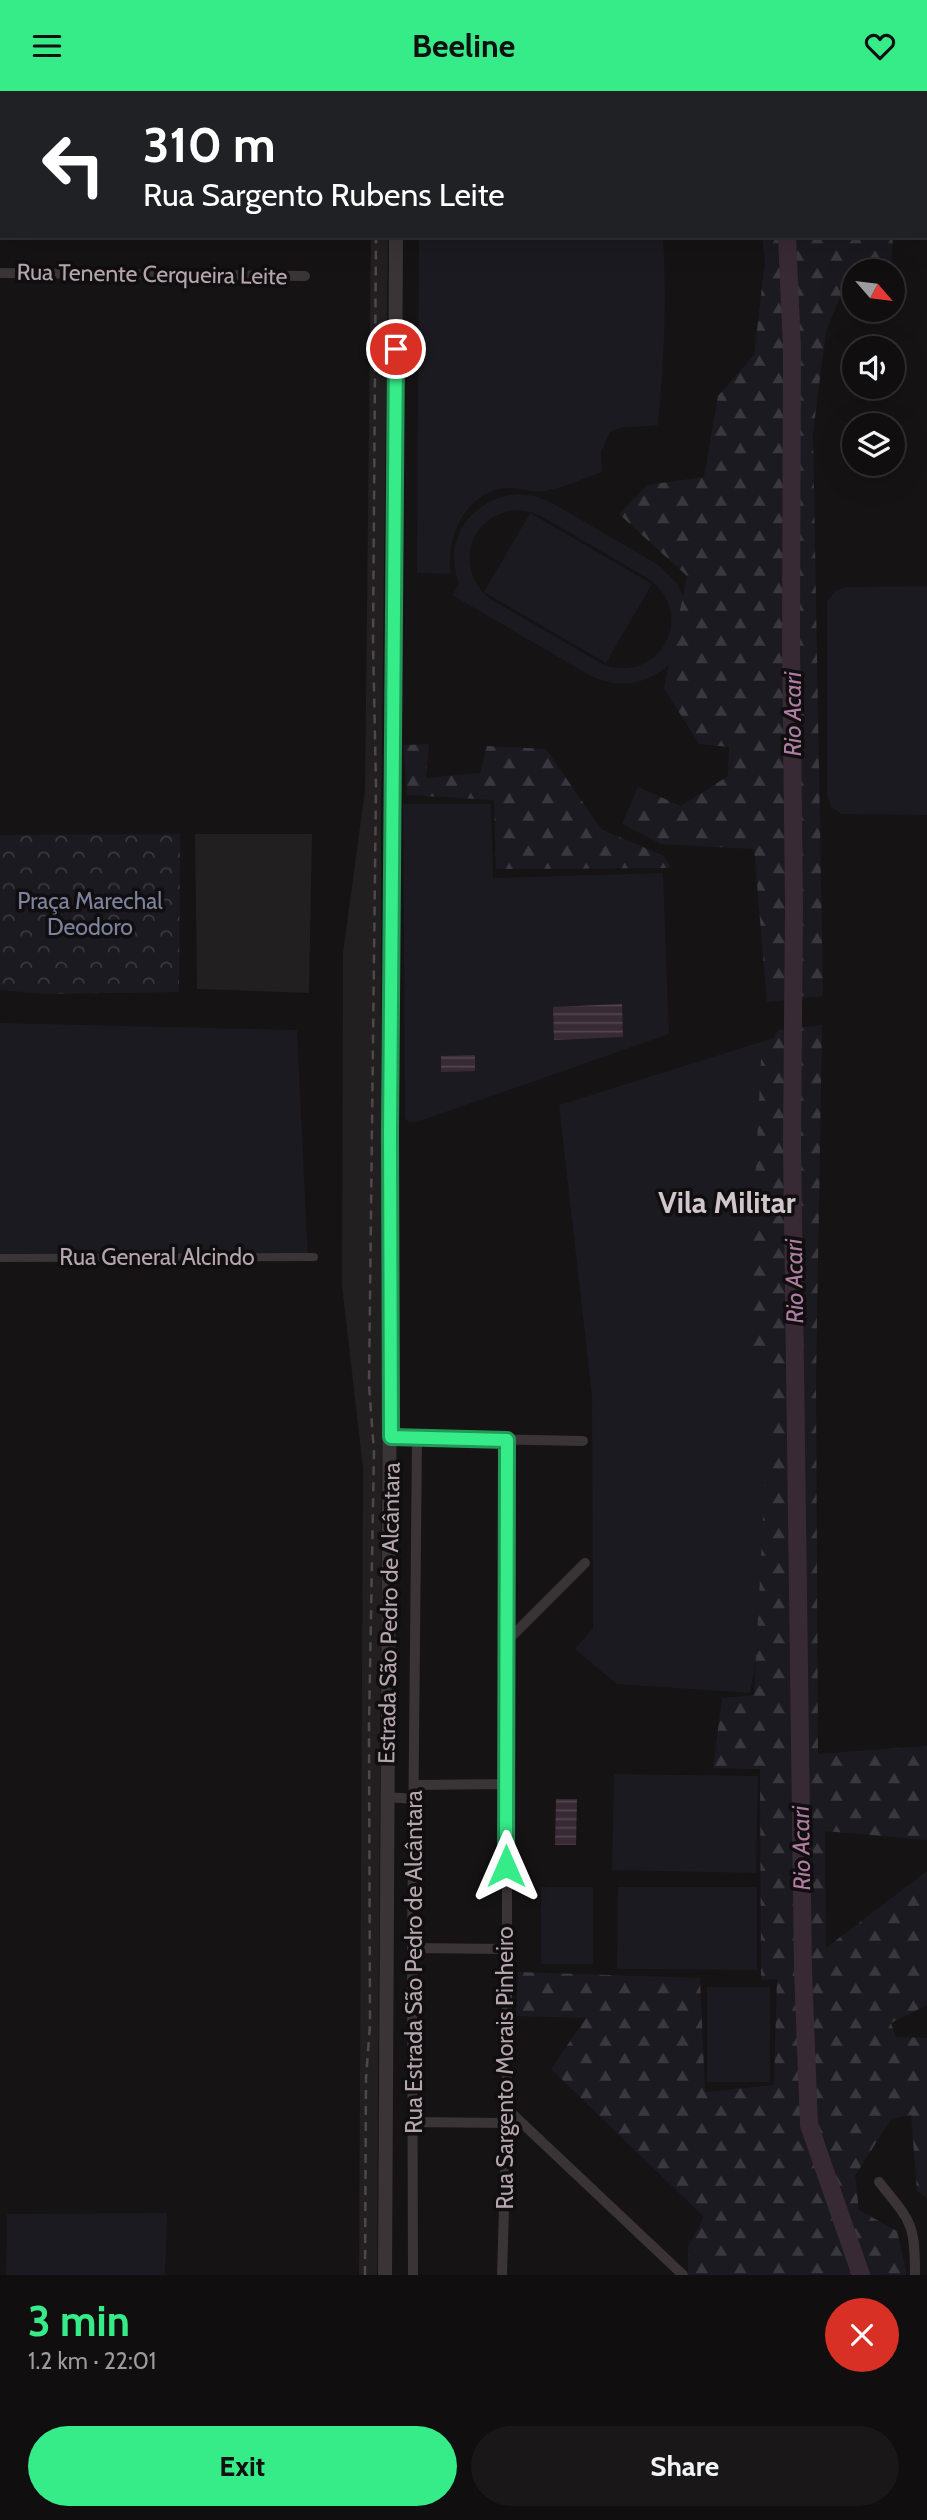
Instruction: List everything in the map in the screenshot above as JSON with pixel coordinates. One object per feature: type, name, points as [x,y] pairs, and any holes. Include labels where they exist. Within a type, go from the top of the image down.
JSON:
[{"type":"street","name":"Estrada São Pedro de Alcântara","points":[[385,2275],[396,238]]},
{"type":"street","name":"Rua Tenente Cerqueira Leite","points":[[0,272],[305,277]]},
{"type":"street","name":"Rua General Alcindo","points":[[0,1258],[314,1257]]},
{"type":"street","points":[[391,1437],[583,1441]]},
{"type":"street","name":"Rua Estrada São Pedro de Alcântara","points":[[413,2275],[412,1948],[417,1438]]},
{"type":"street","name":"Rua Sargento Morais Pinheiro","points":[[502,2275],[507,2109],[507,1440]]},
{"type":"street","points":[[506,1642],[585,1563]]},
{"type":"street","points":[[414,1785],[506,1784]]},
{"type":"street","points":[[387,1797],[414,1799]]},
{"type":"street","points":[[412,1948],[506,1949]]},
{"type":"street","points":[[507,2109],[683,2275]]},
{"type":"street","points":[[413,2122],[506,2123]]},
{"type":"street","points":[[878,2182],[910,2221],[914,2232],[915,2275]]},
{"type":"shaded area","points":[[371,238],[388,238],[381,821],[382,1434],[377,2275],[359,2275],[363,1469],[342,1285],[343,953],[365,790]]},
{"type":"shaded area","points":[[195,834],[312,834],[309,993],[197,989]]},
{"type":"shaded area","points":[[622,1004],[623,1037],[554,1040],[553,1007]]},
{"type":"shaded area","points":[[475,1055],[475,1071],[441,1072],[441,1056]]},
{"type":"shaded area","points":[[556,1799],[577,1799],[576,1845],[555,1845]]},
{"type":"green space","points":[[419,238],[663,238],[664,331],[658,425],[627,427],[610,432],[601,452],[602,472],[552,490],[507,488],[480,497],[461,518],[455,531],[451,545],[451,574],[417,573]]},
{"type":"green space","points":[[762,238],[893,238],[891,259],[842,259],[842,293],[826,331],[813,433],[823,996],[767,1002],[754,849],[661,844],[622,824],[638,787],[681,806],[728,776],[729,747],[699,744],[664,688],[687,576],[619,514],[647,485],[704,477],[718,396],[754,355],[765,261]]},
{"type":"green space","points":[[517,494],[535,496],[552,503],[657,564],[677,583],[685,600],[673,661],[654,675],[633,683],[600,680],[452,595],[459,584],[454,552],[464,524],[486,504]],"holes":[[[517,510],[531,512],[649,579],[663,594],[670,610],[671,627],[666,642],[656,655],[642,664],[624,668],[604,665],[492,600],[480,588],[472,575],[470,560],[471,546],[477,533],[487,522],[500,514]]]},
{"type":"green space","points":[[530,513],[652,584],[606,663],[484,592]]},
{"type":"green space","points":[[927,586],[927,815],[842,814],[831,807],[827,795],[827,601],[835,591],[847,587]]},
{"type":"green space","points":[[429,744],[426,778],[480,773],[487,746],[546,749],[601,829],[664,856],[671,868],[496,869],[494,800],[407,795],[403,745]]},
{"type":"green space","points":[[403,804],[491,804],[493,878],[663,873],[669,1034],[414,1123],[408,1122],[405,1118]]},
{"type":"green space","name":"Praça Marechal Deodoro","points":[[180,834],[179,992],[46,994],[0,990],[0,835]]},
{"type":"green space","points":[[0,1023],[297,1030],[308,1258],[0,1258]]},
{"type":"green space","points":[[822,1025],[816,1381],[818,1754],[927,1746],[927,1840],[825,1831],[826,1948],[927,1871],[927,2005],[891,2023],[896,2037],[927,2038],[927,2199],[917,2191],[911,2115],[891,2119],[855,2176],[859,2210],[897,2231],[907,2275],[688,2275],[688,2247],[704,2217],[551,2069],[586,2018],[516,2016],[518,1972],[700,1978],[705,2092],[774,2085],[777,1979],[761,1980],[760,1769],[713,1768],[722,1698],[754,1695],[770,1385],[748,1334],[761,1060],[778,1030]]},
{"type":"green space","points":[[774,1038],[775,1565],[750,1693],[617,1684],[575,1649],[593,1628],[592,1396],[559,1105]]},
{"type":"green space","points":[[614,1774],[758,1776],[756,1873],[612,1870]]},
{"type":"green space","points":[[541,1887],[593,1887],[593,1964],[541,1964]]},
{"type":"green space","points":[[618,1887],[757,1887],[757,1970],[617,1969]]},
{"type":"green space","points":[[707,1987],[770,1987],[770,2082],[707,2082]]},
{"type":"green space","points":[[167,2213],[165,2275],[6,2275],[7,2214]]},
{"type":"waterway","name":"Rio Acari","points":[[787,238],[792,349],[792,1143],[803,1969],[809,2125],[861,2275]]},
{"type":"railway","points":[[365,2275],[366,2078],[370,2025],[369,1725],[374,1452],[369,1385],[376,786],[373,642],[376,238]]},
{"type":"district","name":"Vila Militar","points":[[727,1202]]},
{"type":"route","points":[[396,349],[390,1134],[391,1437],[507,1440],[506,1866]]}]
